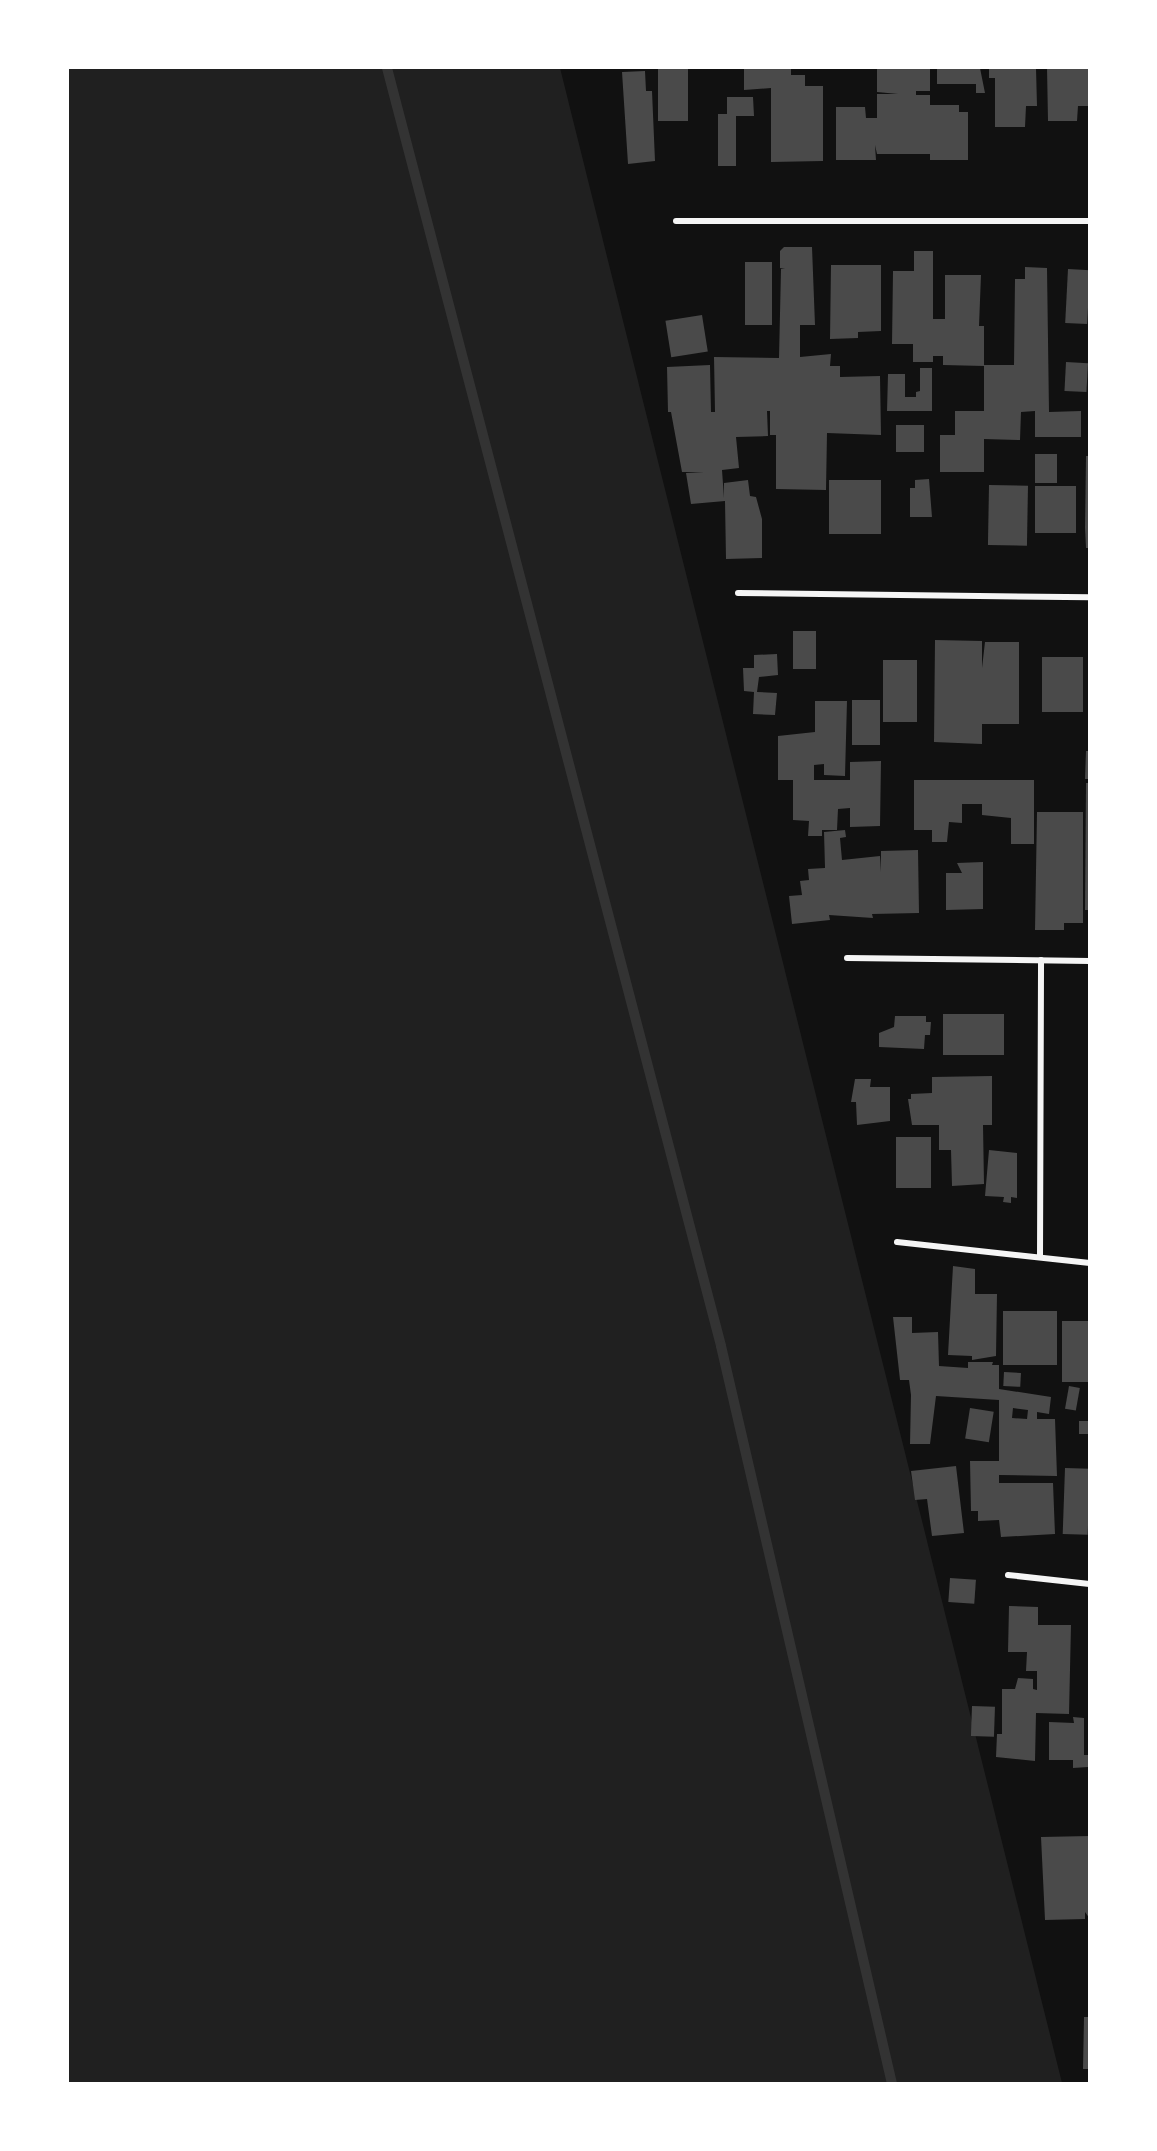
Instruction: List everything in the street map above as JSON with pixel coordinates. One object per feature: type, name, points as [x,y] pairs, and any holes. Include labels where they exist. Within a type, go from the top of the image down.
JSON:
[{"type":"street","points":[[676,221],[1089,221]]},
{"type":"street","points":[[738,593],[1089,597]]},
{"type":"street","points":[[848,958],[1089,962]]},
{"type":"street","points":[[1040,1257],[1041,960]]},
{"type":"street","points":[[897,1242],[1089,1263]]},
{"type":"street","points":[[1008,1575],[1089,1584]]},
{"type":"shaded area","points":[[68,68],[560,68],[1062,2083],[68,2083]]},
{"type":"building","points":[[658,68],[688,68],[688,121],[658,121]]},
{"type":"building","points":[[744,68],[791,68],[791,75],[805,75],[805,86],[823,86],[823,161],[771,162],[771,88],[744,90]]},
{"type":"building","points":[[877,68],[930,68],[930,91],[916,91],[916,95],[930,95],[930,105],[959,105],[959,112],[968,112],[968,160],[930,160],[930,154],[877,154],[875,145],[876,160],[836,160],[836,107],[865,107],[866,118],[877,118],[877,94],[898,94],[877,92]]},
{"type":"building","points":[[937,68],[980,68],[985,93],[976,93],[976,84],[937,84]]},
{"type":"building","points":[[989,68],[1036,68],[1037,106],[1026,106],[1025,127],[995,127],[995,78],[989,78]]},
{"type":"building","points":[[1047,68],[1090,68],[1090,106],[1078,106],[1077,121],[1048,121]]},
{"type":"building","points":[[645,71],[646,91],[652,91],[655,161],[628,164],[622,72]]},
{"type":"building","points":[[727,97],[753,97],[754,116],[736,116],[736,166],[718,166],[718,114],[727,114]]},
{"type":"building","points":[[784,247],[812,247],[815,325],[800,325],[800,357],[831,354],[830,366],[840,366],[840,377],[880,376],[881,435],[827,433],[826,490],[776,489],[776,435],[770,435],[770,411],[767,411],[768,436],[736,437],[739,468],[722,470],[724,498],[724,483],[748,480],[750,496],[756,497],[762,519],[762,558],[726,559],[725,501],[691,504],[686,473],[704,472],[682,472],[671,412],[668,412],[667,367],[710,365],[711,412],[715,412],[714,357],[779,358],[781,269],[785,269],[780,268],[780,251]]},
{"type":"building","points":[[914,251],[933,251],[933,319],[945,319],[945,275],[981,275],[979,326],[984,326],[984,365],[1014,365],[1015,279],[1025,279],[1025,267],[1047,268],[1049,412],[1081,411],[1081,437],[1035,437],[1035,411],[1021,412],[1020,440],[984,439],[984,472],[940,472],[940,435],[955,435],[955,411],[984,411],[984,366],[943,365],[943,356],[933,356],[933,362],[913,362],[913,344],[892,344],[893,271],[914,271]]},
{"type":"building","points":[[745,262],[772,262],[772,325],[745,325]]},
{"type":"building","points":[[831,265],[881,265],[881,331],[858,332],[858,338],[830,339]]},
{"type":"building","points":[[1068,269],[1090,270],[1087,324],[1065,323]]},
{"type":"building","points":[[702,315],[708,352],[671,357],[665,321]]},
{"type":"building","points":[[1066,362],[1088,363],[1086,392],[1064,391]]},
{"type":"building","points":[[920,368],[932,368],[932,411],[887,411],[888,374],[905,374],[905,397],[916,397],[916,392],[920,391]]},
{"type":"building","points":[[896,425],[924,425],[924,452],[896,452]]},
{"type":"building","points":[[1035,454],[1057,454],[1057,483],[1035,483]]},
{"type":"building","points":[[1086,456],[1090,456],[1090,548],[1086,548],[1085,528]]},
{"type":"building","points":[[929,479],[932,517],[910,517],[910,488],[915,488],[915,480]]},
{"type":"building","points":[[829,480],[881,480],[881,534],[829,534]]},
{"type":"building","points":[[989,485],[1028,486],[1027,546],[988,545]]},
{"type":"building","points":[[1035,486],[1076,486],[1076,533],[1035,533]]},
{"type":"building","points":[[793,631],[816,631],[816,669],[793,669]]},
{"type":"building","points":[[935,640],[982,641],[982,668],[985,642],[1019,642],[1019,724],[982,724],[982,744],[934,742]]},
{"type":"building","points":[[777,654],[778,675],[759,677],[757,692],[777,693],[775,715],[753,714],[754,692],[744,691],[743,668],[754,668],[754,655]]},
{"type":"building","points":[[1042,657],[1083,657],[1083,712],[1042,712]]},
{"type":"building","points":[[883,660],[917,660],[917,722],[883,722]]},
{"type":"building","points":[[852,700],[880,700],[880,745],[852,745]]},
{"type":"building","points":[[815,701],[847,701],[845,776],[824,775],[824,764],[814,765],[814,780],[850,780],[850,762],[881,761],[880,826],[850,827],[850,808],[838,809],[837,830],[822,830],[822,836],[808,836],[809,821],[793,820],[793,780],[778,780],[778,736],[815,732]]},
{"type":"building","points":[[1086,751],[1090,751],[1090,779],[1085,779]]},
{"type":"building","points":[[914,780],[1034,780],[1034,844],[1011,844],[1011,818],[982,815],[982,804],[962,804],[962,823],[949,822],[947,842],[932,842],[932,830],[914,830]]},
{"type":"building","points":[[1086,783],[1090,783],[1090,910],[1085,910]]},
{"type":"building","points":[[1037,812],[1083,812],[1083,923],[1064,923],[1064,930],[1035,930]]},
{"type":"building","points":[[845,830],[846,837],[840,838],[842,860],[880,856],[881,872],[881,851],[918,850],[919,913],[872,914],[873,918],[829,915],[830,920],[792,924],[789,896],[802,895],[800,881],[809,880],[808,869],[825,868],[824,832]]},
{"type":"building","points":[[983,862],[983,909],[946,910],[946,873],[962,873],[957,863]]},
{"type":"building","points":[[943,1014],[1004,1014],[1004,1055],[943,1055]]},
{"type":"building","points":[[895,1016],[926,1016],[926,1022],[931,1022],[930,1035],[925,1035],[924,1049],[879,1047],[879,1033],[894,1027]]},
{"type":"building","points":[[992,1076],[992,1125],[983,1125],[984,1184],[952,1186],[951,1150],[939,1150],[939,1125],[912,1125],[908,1099],[911,1099],[911,1094],[932,1093],[932,1077]]},
{"type":"building","points":[[855,1079],[871,1079],[870,1087],[890,1087],[890,1121],[857,1125],[856,1102],[851,1102]]},
{"type":"building","points":[[896,1137],[931,1137],[931,1188],[896,1188]]},
{"type":"building","points":[[989,1150],[1017,1153],[1017,1198],[1011,1197],[1011,1203],[1003,1202],[1004,1197],[985,1196]]},
{"type":"building","points":[[953,1266],[975,1269],[975,1294],[997,1294],[996,1356],[972,1360],[972,1356],[948,1355]]},
{"type":"building","points":[[1003,1311],[1057,1311],[1057,1365],[1003,1365]]},
{"type":"building","points":[[893,1317],[912,1317],[912,1333],[938,1332],[939,1366],[968,1368],[968,1362],[993,1362],[992,1365],[999,1365],[999,1389],[1051,1397],[1049,1414],[1037,1412],[1037,1419],[1055,1419],[1057,1476],[999,1475],[999,1483],[1053,1483],[1055,1534],[1001,1537],[999,1520],[978,1521],[978,1511],[971,1511],[970,1461],[999,1461],[999,1400],[936,1396],[930,1444],[910,1444],[909,1380],[900,1380]],"holes":[[[1013,1408],[1028,1410],[1027,1419],[1012,1418]]]},
{"type":"building","points":[[1062,1321],[1090,1321],[1090,1382],[1062,1382]]},
{"type":"building","points":[[1004,1372],[1021,1373],[1020,1387],[1003,1386]]},
{"type":"building","points":[[1069,1386],[1080,1388],[1076,1411],[1065,1409]]},
{"type":"building","points":[[970,1408],[994,1412],[989,1442],[965,1439]]},
{"type":"building","points":[[1079,1421],[1090,1421],[1090,1434],[1079,1434]]},
{"type":"building","points":[[956,1466],[964,1533],[932,1536],[927,1499],[915,1500],[911,1471]]},
{"type":"building","points":[[1065,1468],[1090,1469],[1088,1535],[1063,1534]]},
{"type":"building","points":[[950,1578],[976,1580],[974,1604],[948,1602]]},
{"type":"building","points":[[1009,1606],[1038,1607],[1038,1625],[1071,1625],[1069,1714],[1036,1713],[1035,1761],[996,1757],[997,1734],[1002,1734],[1002,1689],[1015,1689],[1018,1678],[1033,1679],[1033,1689],[1037,1690],[1037,1671],[1026,1671],[1027,1652],[1008,1652]]},
{"type":"building","points":[[972,1706],[995,1707],[994,1737],[971,1736]]},
{"type":"building","points":[[1073,1717],[1084,1718],[1084,1755],[1088,1755],[1088,1767],[1073,1768],[1073,1760],[1049,1760],[1049,1722],[1074,1723]]},
{"type":"building","points":[[1090,1836],[1090,1919],[1085,1912],[1085,1919],[1045,1920],[1041,1837]]},
{"type":"building","points":[[1084,2017],[1090,2017],[1090,2069],[1083,2069]]},
{"type":"waterway","points":[[387,68],[721,1346],[892,2084]]}]
